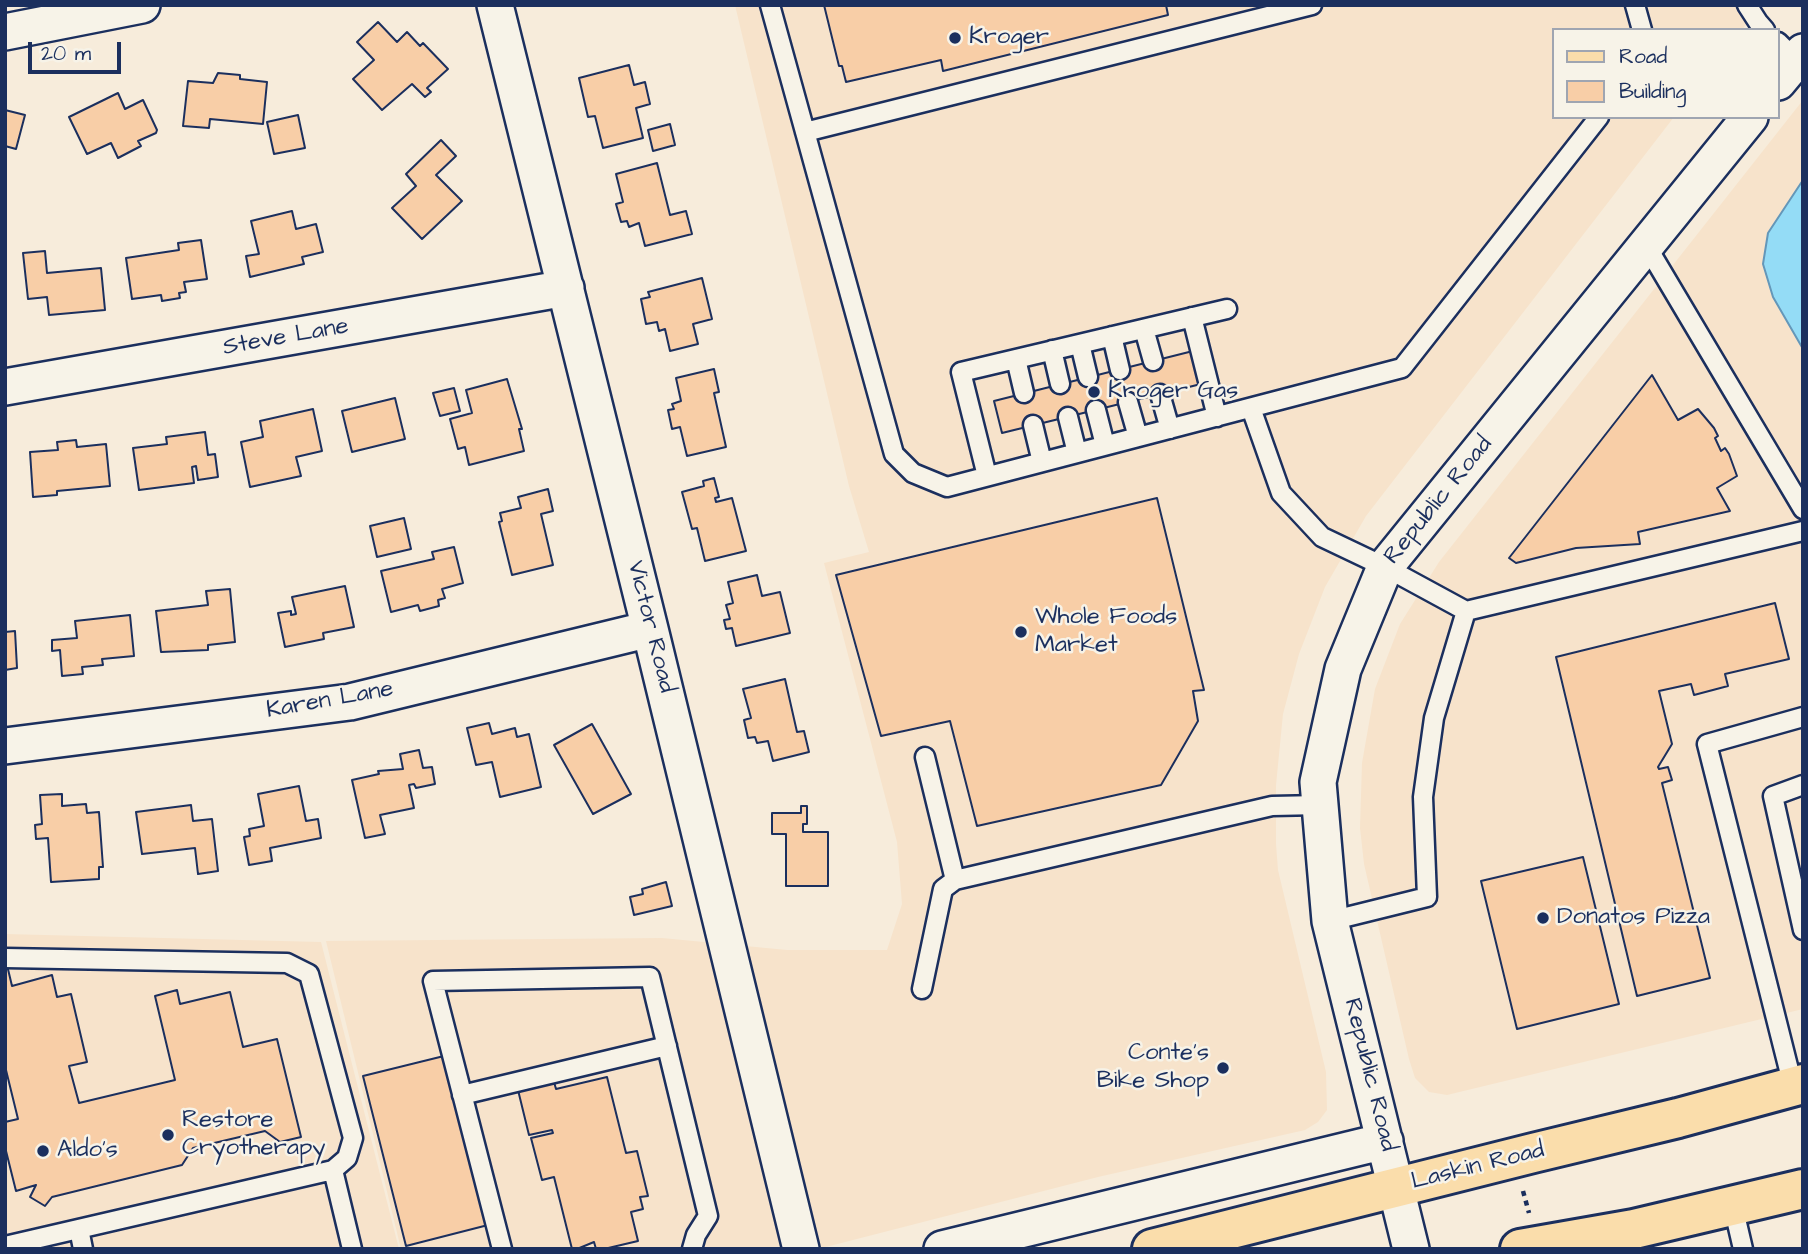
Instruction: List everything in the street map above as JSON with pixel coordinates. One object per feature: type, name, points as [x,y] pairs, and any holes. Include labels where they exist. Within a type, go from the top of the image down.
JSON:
[{"type":"main road","name":"Laskin Road","points":[[1152,1249],[1678,1118],[1798,1085]]},
{"type":"main road","points":[[1525,1235],[1634,1229],[1803,1189]]},
{"type":"street","points":[[5,32],[142,5]]},
{"type":"street","name":"Victor Road","points":[[495,5],[801,1249]]},
{"type":"street","name":"Republic Road","points":[[1412,1249],[1330,921],[1318,782],[1343,669],[1385,567],[1748,119]]},
{"type":"street","name":"Steve Lane","points":[[5,387],[566,289]]},
{"type":"street","name":"Karen Lane","points":[[5,746],[350,702],[650,629]]},
{"type":"street","points":[[942,1249],[1385,1141]]},
{"type":"lane","points":[[770,5],[894,454],[913,473],[947,487],[1402,368],[1597,119]]},
{"type":"lane","points":[[805,132],[1312,5]]},
{"type":"lane","points":[[1635,5],[1641,28]]},
{"type":"lane","points":[[1746,5],[1763,28]]},
{"type":"lane","points":[[1646,245],[1803,509]]},
{"type":"lane","points":[[987,477],[961,372],[1227,309]]},
{"type":"lane","points":[[1192,317],[1216,416]]},
{"type":"lane","points":[[1144,329],[1153,361]]},
{"type":"lane","points":[[1112,336],[1120,370]]},
{"type":"lane","points":[[1080,344],[1088,377]]},
{"type":"lane","points":[[1052,351],[1060,384]]},
{"type":"lane","points":[[1016,359],[1024,393]]},
{"type":"lane","points":[[1160,394],[1170,429]]},
{"type":"lane","points":[[1128,402],[1138,437]]},
{"type":"lane","points":[[1251,408],[1281,493],[1322,537],[1385,567],[1466,611],[1803,531]]},
{"type":"lane","points":[[1096,410],[1105,446]]},
{"type":"lane","points":[[1068,416],[1077,453]]},
{"type":"lane","points":[[1033,425],[1042,462]]},
{"type":"lane","points":[[1330,921],[1427,897],[1423,797],[1434,718],[1466,611]]},
{"type":"lane","points":[[1798,1085],[1707,744],[1803,717]]},
{"type":"lane","points":[[925,757],[955,880]]},
{"type":"lane","points":[[1803,785],[1773,796],[1803,930]]},
{"type":"lane","points":[[922,989],[943,889],[955,880],[1272,806],[1320,805]]},
{"type":"lane","points":[[5,958],[287,963],[309,974],[353,1138],[347,1158],[333,1170],[5,1246]]},
{"type":"lane","points":[[502,1249],[433,981],[650,977],[708,1216],[696,1234],[692,1249]]},
{"type":"lane","points":[[463,1095],[667,1046]]},
{"type":"lane","points":[[333,1170],[352,1249]]},
{"type":"lane","points":[[1733,1206],[1743,1249]]},
{"type":"lane","points":[[79,1229],[83,1249]]},
{"type":"path","points":[[1522,1187],[1525,1235]]},
{"type":"shaded area","points":[[735,5],[1760,5],[1743,28],[1552,28],[1552,119],[1672,119],[1366,516],[1325,587],[1299,654],[1283,714],[1276,785],[1278,870],[1326,1072],[1327,1110],[1318,1122],[1305,1130],[1098,1177],[818,1249],[401,1249],[326,941],[662,938],[787,950],[887,950],[902,904],[897,842],[824,563],[869,552],[849,486]]},
{"type":"shaded area","points":[[1803,100],[1803,1009],[1447,1095],[1429,1092],[1415,1078],[1409,1059],[1364,864],[1360,828],[1362,763],[1375,689],[1400,624],[1439,562]]},
{"type":"shaded area","points":[[5,934],[321,942],[399,1249],[5,1249]]},
{"type":"water","points":[[1803,180],[1803,349],[1773,297],[1763,264],[1768,233]]},
{"type":"building","name":"Kroger","points":[[824,5],[1166,5],[1168,15],[943,71],[941,60],[846,82],[842,66],[839,66]]},
{"type":"building","points":[[378,22],[397,42],[407,32],[420,46],[423,43],[448,69],[427,88],[431,92],[425,97],[412,84],[382,110],[353,79],[374,60],[357,42]]},
{"type":"building","points":[[629,65],[634,85],[645,82],[650,104],[636,108],[643,138],[603,148],[595,116],[588,117],[579,78]]},
{"type":"building","points":[[218,73],[267,82],[263,124],[210,119],[209,128],[183,126],[188,81],[213,83]]},
{"type":"building","points":[[118,93],[125,109],[143,100],[156,133],[138,141],[141,146],[118,158],[111,143],[87,154],[69,117]]},
{"type":"building","points":[[5,110],[25,115],[16,149],[5,146]]},
{"type":"building","points":[[298,115],[305,148],[274,154],[267,122]]},
{"type":"building","points":[[670,124],[675,145],[653,151],[648,130]]},
{"type":"building","points":[[441,140],[456,156],[436,175],[462,201],[422,239],[392,208],[416,186],[406,174]]},
{"type":"building","points":[[657,163],[670,215],[686,211],[692,234],[645,246],[639,223],[629,227],[627,221],[621,222],[616,204],[623,202],[616,174]]},
{"type":"building","points":[[292,211],[296,229],[316,224],[323,252],[302,257],[304,264],[250,277],[246,256],[259,254],[251,221]]},
{"type":"building","points":[[201,240],[207,279],[184,282],[186,292],[179,293],[180,298],[162,301],[161,295],[132,299],[126,258],[179,250],[178,243]]},
{"type":"building","points":[[45,251],[47,273],[101,268],[105,310],[49,315],[47,297],[28,299],[23,253]]},
{"type":"building","points":[[702,278],[712,319],[693,324],[698,344],[670,351],[665,329],[659,331],[657,322],[646,324],[641,299],[650,297],[648,292]]},
{"type":"building","points":[[1193,351],[1201,384],[1002,433],[994,401]]},
{"type":"building","points":[[714,369],[719,392],[714,393],[726,447],[687,456],[680,427],[672,429],[668,410],[674,409],[672,404],[681,401],[676,378]]},
{"type":"building","points":[[1652,375],[1678,420],[1698,409],[1714,428],[1721,451],[1725,448],[1729,454],[1737,476],[1717,488],[1730,511],[1638,532],[1640,544],[1576,548],[1516,563],[1509,558]]},
{"type":"building","points":[[507,379],[522,429],[519,429],[524,451],[469,465],[465,447],[458,449],[450,419],[472,413],[466,390]]},
{"type":"building","points":[[454,388],[460,411],[440,416],[433,393]]},
{"type":"building","points":[[395,398],[405,439],[352,452],[342,411]]},
{"type":"building","points":[[313,409],[322,451],[296,457],[301,476],[250,487],[241,442],[263,437],[260,421]]},
{"type":"building","points":[[205,432],[208,455],[215,454],[218,477],[198,480],[196,466],[192,467],[194,483],[139,490],[133,448],[167,444],[166,437]]},
{"type":"building","points":[[76,440],[77,447],[106,444],[110,486],[57,491],[57,495],[33,497],[30,452],[58,450],[57,442]]},
{"type":"building","points":[[714,478],[719,497],[715,498],[716,502],[732,498],[746,551],[705,561],[697,528],[692,529],[682,492],[704,486],[703,481]]},
{"type":"building","points":[[548,489],[553,511],[541,514],[553,565],[512,575],[499,522],[502,521],[500,513],[521,508],[518,497]]},
{"type":"building","name":"Whole Foods Market","points":[[1157,498],[1204,690],[1193,691],[1198,721],[1161,785],[977,826],[950,721],[881,736],[836,575]]},
{"type":"building","points":[[404,518],[411,549],[377,557],[370,526]]},
{"type":"building","points":[[454,547],[463,583],[442,589],[445,598],[438,600],[439,606],[420,611],[418,605],[391,612],[381,571],[434,559],[432,552]]},
{"type":"building","points":[[757,575],[762,596],[780,592],[790,633],[736,646],[732,628],[726,629],[724,620],[730,619],[726,605],[733,603],[728,582]]},
{"type":"building","points":[[345,586],[354,627],[323,633],[324,639],[285,647],[278,613],[291,611],[291,615],[296,614],[292,597]]},
{"type":"building","points":[[230,589],[235,642],[208,645],[208,650],[161,652],[156,611],[208,605],[206,591]]},
{"type":"building","points":[[1775,603],[1789,659],[1725,674],[1728,686],[1694,695],[1691,684],[1659,691],[1672,744],[1658,767],[1668,767],[1672,780],[1662,783],[1710,978],[1637,996],[1556,657]]},
{"type":"building","points":[[130,615],[134,656],[102,659],[103,665],[82,667],[83,674],[62,676],[60,650],[52,651],[52,640],[77,638],[75,621]]},
{"type":"building","points":[[15,631],[17,668],[5,670],[5,632]]},
{"type":"building","points":[[785,679],[797,732],[804,731],[809,752],[773,761],[768,741],[757,743],[755,737],[748,738],[744,720],[751,718],[743,689]]},
{"type":"building","points":[[489,723],[492,734],[515,728],[517,737],[529,734],[541,787],[500,797],[492,762],[476,765],[467,728]]},
{"type":"building","points":[[592,724],[631,794],[593,814],[554,745]]},
{"type":"building","points":[[419,750],[423,768],[432,767],[435,784],[416,788],[414,784],[409,785],[414,808],[380,815],[385,834],[365,838],[352,780],[379,774],[378,771],[403,769],[400,754]]},
{"type":"building","points":[[299,786],[306,821],[318,819],[321,838],[270,848],[272,861],[249,865],[244,837],[250,836],[249,829],[264,826],[258,794]]},
{"type":"building","points":[[62,794],[62,806],[86,804],[87,813],[99,812],[103,867],[99,867],[99,879],[51,882],[48,838],[36,839],[35,825],[42,824],[40,795]]},
{"type":"building","points":[[191,805],[193,821],[212,819],[218,871],[198,874],[195,848],[142,854],[136,812]]},
{"type":"building","points":[[801,806],[807,806],[807,824],[803,824],[803,832],[828,832],[828,886],[786,886],[786,834],[772,834],[772,813],[801,813]]},
{"type":"building","points":[[1583,857],[1619,1004],[1517,1029],[1481,881]]},
{"type":"building","points":[[666,882],[672,906],[634,915],[630,897],[643,894],[642,889]]},
{"type":"building","points":[[7,965],[12,986],[52,975],[57,997],[71,994],[87,1062],[69,1066],[79,1103],[175,1080],[155,996],[177,990],[180,1004],[230,992],[243,1047],[277,1039],[301,1137],[280,1142],[265,1131],[193,1148],[182,1165],[52,1197],[45,1206],[30,1197],[36,1185],[16,1191],[5,1147],[5,1122],[18,1119],[5,1066]]},
{"type":"building","points":[[444,1056],[492,1224],[406,1246],[363,1076]]},
{"type":"building","points":[[607,1077],[626,1153],[637,1151],[648,1196],[640,1197],[643,1209],[631,1212],[638,1241],[604,1249],[596,1249],[594,1242],[572,1249],[554,1177],[542,1180],[531,1138],[553,1133],[552,1130],[529,1135],[518,1090],[554,1082],[556,1089]]},
{"type":"place","name":"Kroger","points":[[955,38]]},
{"type":"place","name":"Kroger Gas","points":[[1094,392]]},
{"type":"place","name":"Whole Foods Market","points":[[1021,632]]},
{"type":"place","name":"Donatos Pizza","points":[[1543,918]]},
{"type":"place","name":"Conte's Bike Shop","points":[[1223,1068]]},
{"type":"place","name":"Restore Cryotherapy","points":[[168,1135]]},
{"type":"place","name":"Aldo's","points":[[43,1151]]}]
